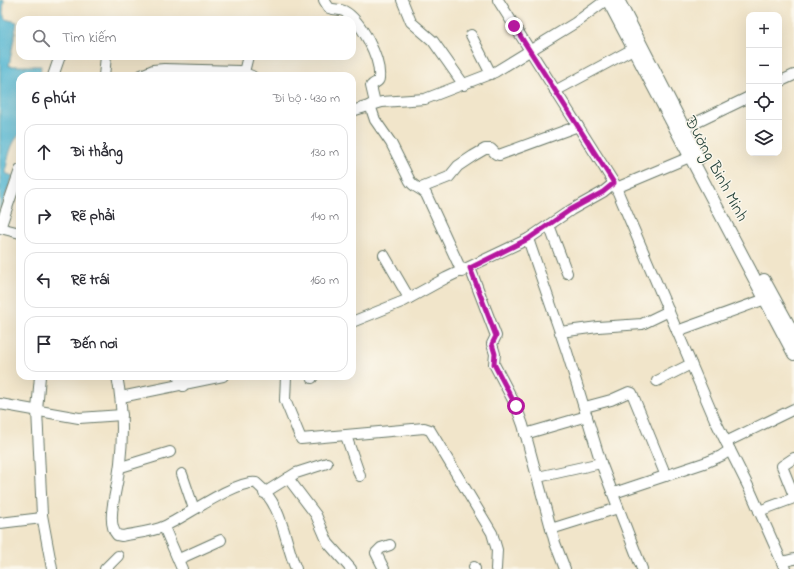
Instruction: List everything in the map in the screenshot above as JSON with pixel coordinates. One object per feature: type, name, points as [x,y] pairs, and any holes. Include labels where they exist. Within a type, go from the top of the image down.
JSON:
[{"type":"main road","name":"Đường Binh Minh","points":[[607,0],[619,8],[685,128],[694,156]]},
{"type":"main road","name":"Đường Binh Minh","points":[[619,8],[633,49],[694,156],[769,298],[794,354]]},
{"type":"main road","name":"Đường Binh Minh","points":[[769,298],[794,335]]},
{"type":"street","points":[[324,0],[329,8],[344,11],[350,16]]},
{"type":"street","points":[[335,9],[343,0]]},
{"type":"street","points":[[402,0],[411,22],[433,41],[464,85]]},
{"type":"street","points":[[498,0],[615,185],[691,364],[783,566],[794,559]]},
{"type":"street","points":[[356,110],[372,104],[426,100],[491,74],[530,52],[607,0]]},
{"type":"street","points":[[356,21],[371,46],[377,61],[379,77],[378,81],[371,86],[375,120],[391,143],[410,182],[413,186],[420,188],[432,204],[466,270],[496,336],[492,344],[495,354],[494,364],[516,406],[538,477],[551,529],[566,569]]},
{"type":"street","points":[[471,35],[491,74]]},
{"type":"street","points":[[555,91],[633,49]]},
{"type":"street","points":[[54,72],[59,60]]},
{"type":"street","points":[[104,72],[106,60]]},
{"type":"street","points":[[248,60],[248,72]]},
{"type":"street","points":[[148,72],[164,69],[214,72]]},
{"type":"street","points":[[782,81],[794,75]]},
{"type":"street","points":[[685,128],[746,98]]},
{"type":"street","points":[[420,188],[449,177],[462,164],[485,149],[491,149],[499,155],[578,126]]},
{"type":"street","points":[[356,320],[409,298],[528,239],[615,185],[694,156]]},
{"type":"street","points":[[16,182],[0,228],[16,232]]},
{"type":"street","points":[[549,225],[567,273]]},
{"type":"street","points":[[528,239],[586,411],[601,463],[614,493],[618,508],[642,569]]},
{"type":"street","points":[[384,255],[409,298]]},
{"type":"street","points":[[678,331],[769,298]]},
{"type":"street","points":[[560,332],[598,327],[642,324],[669,311]]},
{"type":"street","points":[[657,381],[691,364]]},
{"type":"street","points":[[40,380],[37,410],[42,518],[52,569]]},
{"type":"street","points":[[118,380],[122,415],[121,467],[113,507],[115,532],[119,536],[164,527],[194,509],[248,484],[256,483],[277,509],[290,555],[296,569]]},
{"type":"street","points":[[180,380],[183,386]]},
{"type":"street","points":[[121,397],[183,386],[202,380]]},
{"type":"street","points":[[286,380],[285,400],[300,438],[306,440],[424,428],[430,430],[492,532],[497,550],[496,569]]},
{"type":"street","points":[[525,434],[586,411],[629,392],[632,393],[666,476]]},
{"type":"street","points":[[0,404],[79,418],[122,415]]},
{"type":"street","points":[[614,493],[721,456],[728,446],[794,409]]},
{"type":"street","points":[[346,436],[360,476]]},
{"type":"street","points":[[121,467],[170,452]]},
{"type":"street","points":[[759,511],[794,497],[782,466],[794,458]]},
{"type":"street","points":[[264,493],[302,470],[327,463]]},
{"type":"street","points":[[538,477],[601,463]]},
{"type":"street","points":[[182,474],[194,509]]},
{"type":"street","points":[[288,478],[316,515],[328,543],[351,569]]},
{"type":"street","points":[[551,529],[618,508]]},
{"type":"street","points":[[0,523],[42,518]]},
{"type":"street","points":[[164,527],[182,569]]},
{"type":"street","points":[[179,559],[221,540]]},
{"type":"street","points":[[384,569],[376,553],[381,548],[390,545]]},
{"type":"street","points":[[105,569],[118,556]]},
{"type":"water","points":[[0,0],[4,0],[3,13],[5,19],[16,22],[9,66],[41,66],[40,72],[16,72],[16,139],[8,157],[5,173],[13,176],[0,210]]},
{"type":"route","points":[[514,26],[614,183],[603,192],[570,210],[528,239],[470,268],[496,336],[492,342],[495,354],[493,358],[494,364],[516,406]]}]
